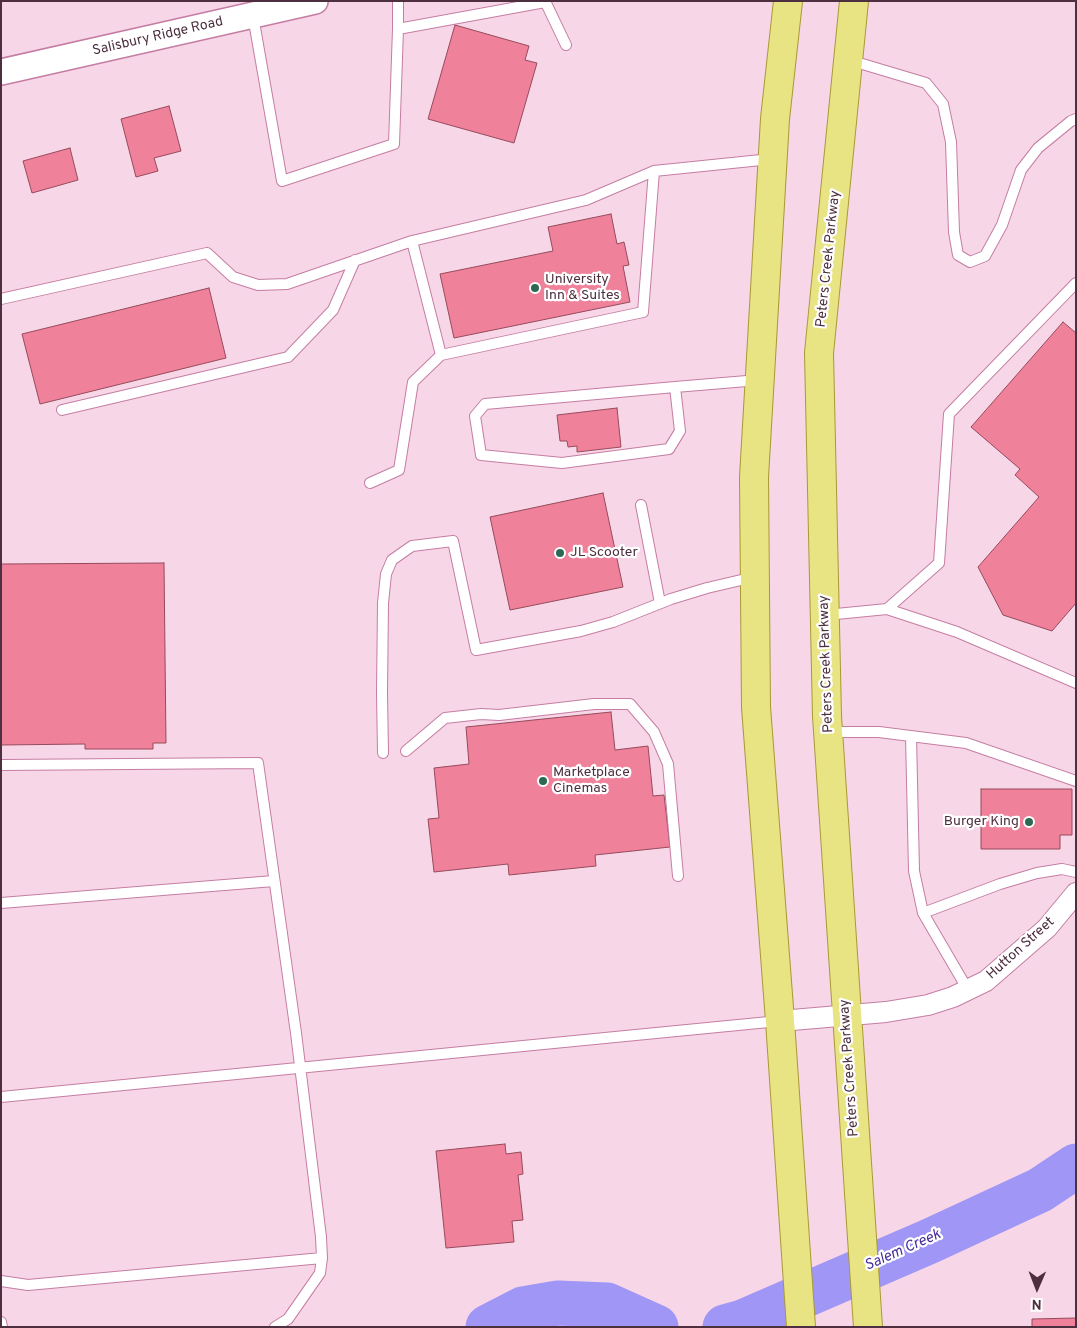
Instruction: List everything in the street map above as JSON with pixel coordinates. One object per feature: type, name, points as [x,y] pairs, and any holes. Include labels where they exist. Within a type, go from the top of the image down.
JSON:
[{"type":"main road","points":[[788,1],[772,159],[754,477],[754,576],[756,707],[801,1327]]},
{"type":"main road","name":"Peters Creek Parkway","points":[[854,1],[820,353],[828,732],[868,1327]]},
{"type":"street","name":"Salisbury Ridge Road","points":[[1,72],[315,1]]},
{"type":"street","name":"Hutton Street","points":[[780,1021],[886,1012],[928,1005],[968,990],[986,981],[1047,928],[1076,893]]},
{"type":"lane","points":[[253,15],[282,181],[394,144],[398,1]]},
{"type":"lane","points":[[398,29],[545,2],[566,45]]},
{"type":"lane","points":[[848,60],[926,83],[943,104],[951,142],[954,232],[958,255],[970,262],[985,256],[1002,224],[1021,170],[1038,148],[1076,119]]},
{"type":"lane","points":[[1,299],[207,253],[233,277],[258,285],[287,284],[412,241],[586,200],[654,171],[772,159]]},
{"type":"lane","points":[[370,483],[399,470],[413,382],[441,355],[643,312],[654,171]]},
{"type":"lane","points":[[412,241],[441,355]]},
{"type":"lane","points":[[62,410],[288,357],[333,310],[355,260]]},
{"type":"lane","points":[[887,609],[939,562],[949,414],[1076,282]]},
{"type":"lane","points":[[675,387],[680,431],[669,449],[562,463],[481,455],[474,416],[485,404],[675,387],[760,380]]},
{"type":"lane","points":[[641,505],[660,603]]},
{"type":"lane","points":[[383,753],[383,602],[386,574],[392,560],[412,546],[453,541],[476,650],[581,631],[613,622],[660,603],[754,576]]},
{"type":"lane","points":[[825,615],[887,609],[957,632],[1076,683]]},
{"type":"lane","points":[[406,751],[445,718],[594,704],[630,704],[654,732],[668,764],[678,876]]},
{"type":"lane","points":[[828,732],[879,732],[966,743],[1076,781]]},
{"type":"lane","points":[[911,736],[914,872],[924,913],[968,990]]},
{"type":"lane","points":[[1,765],[258,763],[300,1068],[322,1258],[320,1272],[288,1319],[275,1327]]},
{"type":"lane","points":[[924,913],[1000,884],[1037,873],[1062,870],[1076,872]]},
{"type":"lane","points":[[1,903],[274,881]]},
{"type":"lane","points":[[1,1097],[780,1021]]},
{"type":"lane","points":[[1,1281],[28,1285],[322,1258]]},
{"type":"lane","points":[[1,1322],[2,1327]]},
{"type":"building","points":[[455,25],[529,46],[525,60],[537,63],[514,143],[428,119]]},
{"type":"building","points":[[169,106],[181,151],[154,158],[158,171],[136,177],[121,119]]},
{"type":"building","points":[[70,148],[78,180],[32,193],[23,161]]},
{"type":"building","name":"University Inn & Suites","points":[[611,214],[617,244],[624,242],[629,265],[623,266],[630,302],[454,338],[440,274],[553,251],[548,227]]},
{"type":"building","points":[[209,288],[226,358],[40,404],[22,334]]},
{"type":"building","points":[[1063,322],[1076,333],[1076,603],[1052,631],[1003,615],[978,567],[1039,497],[1015,475],[1020,469],[971,427]]},
{"type":"building","points":[[617,408],[621,447],[577,452],[577,446],[568,447],[567,441],[560,441],[557,415]]},
{"type":"building","points":[[603,493],[623,587],[510,610],[490,517]]},
{"type":"building","points":[[164,563],[166,743],[153,743],[153,749],[85,749],[85,744],[1,745],[1,564]]},
{"type":"building","name":"Marketplace Cinemas","points":[[611,712],[615,750],[648,746],[653,796],[664,795],[670,847],[595,855],[596,866],[509,875],[508,864],[434,872],[428,819],[439,818],[434,768],[469,764],[466,727]]},
{"type":"building","points":[[981,789],[1072,789],[1072,835],[1060,835],[1060,849],[981,849]]},
{"type":"building","points":[[505,1144],[506,1154],[521,1152],[523,1174],[518,1175],[523,1220],[512,1221],[514,1242],[446,1248],[436,1151]]},
{"type":"building","points":[[1076,1318],[1076,1327],[1032,1327],[1032,1319]]},
{"type":"waterway","name":"Salem Creek","points":[[725,1327],[743,1322],[930,1241],[1040,1190],[1076,1166]]},
{"type":"waterway","name":"Salem Creek","points":[[488,1327],[523,1309],[558,1303],[607,1305],[656,1327]]},
{"type":"place","name":"University Inn & Suites","points":[[535,288]]},
{"type":"place","name":"JL Scooter","points":[[560,553]]},
{"type":"place","name":"Marketplace Cinemas","points":[[543,781]]},
{"type":"place","name":"Burger King","points":[[1029,822]]}]
